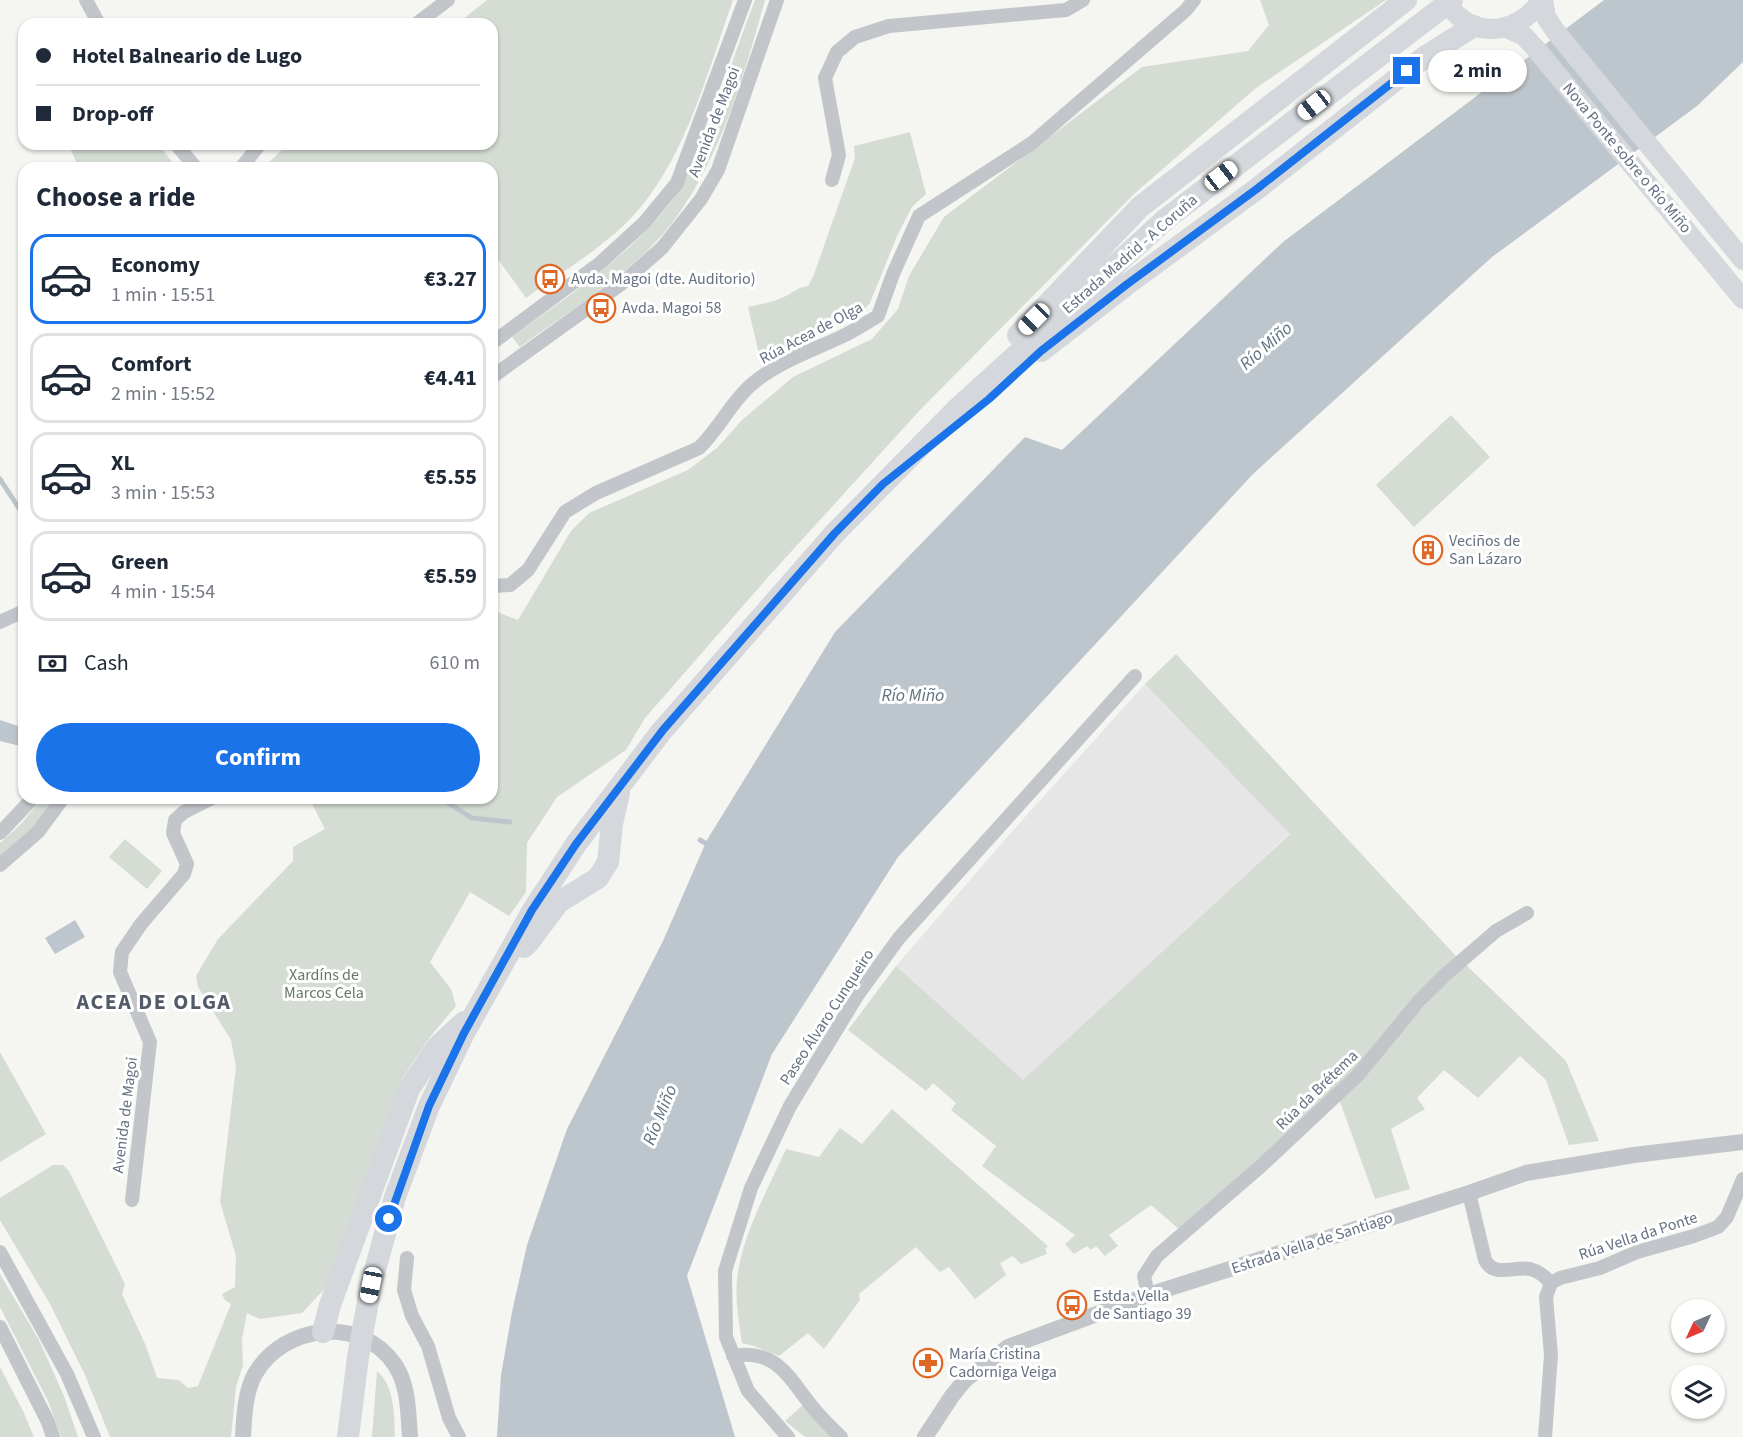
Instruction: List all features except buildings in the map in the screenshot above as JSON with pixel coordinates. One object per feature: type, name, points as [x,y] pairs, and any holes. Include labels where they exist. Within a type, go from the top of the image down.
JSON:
[{"type":"highway","points":[[790,585],[861,493],[931,415],[1019,334],[1140,207],[1406,0]]},
{"type":"highway","name":"Estrada Madrid - A Coruña","points":[[350,1430],[358,1357],[371,1285],[396,1197],[429,1106],[476,1011],[532,910],[576,844],[663,730],[835,533],[956,410],[1166,219],[1452,0]]},
{"type":"highway","points":[[883,484],[989,399],[1041,351],[1126,285],[1258,188],[1426,56],[1473,26]]},
{"type":"highway","points":[[504,963],[529,942],[559,902],[598,878],[608,862],[612,824],[621,785]]},
{"type":"highway","points":[[328,1331],[330,1305],[409,1089],[437,1047],[476,1011]]},
{"type":"main road","points":[[1444,0],[1455,13],[1473,26],[1490,28],[1513,25],[1530,14],[1542,0]]},
{"type":"main road","name":"Nova Ponte sobre o Río Miño","points":[[1542,0],[1546,17],[1556,33],[1743,260]]},
{"type":"main road","name":"Nova Ponte sobre o Río Miño","points":[[1504,27],[1524,36],[1536,49],[1743,299]]},
{"type":"street","points":[[86,0],[96,18]]},
{"type":"street","points":[[424,18],[448,0]]},
{"type":"street","name":"Avenida de Magoi","points":[[498,339],[600,263],[644,223],[677,183],[746,0]]},
{"type":"street","name":"Avenida de Magoi","points":[[498,372],[621,284],[662,248],[701,199],[717,170],[777,0]]},
{"type":"street","points":[[832,180],[839,155],[825,78],[837,52],[855,38],[889,26],[1066,10],[1083,0]]},
{"type":"street","name":"Rúa Acea de Olga","points":[[498,586],[510,585],[528,570],[565,512],[596,493],[699,448],[713,435],[724,416],[752,384],[800,354],[843,336],[878,316],[893,274],[919,216],[1032,143],[1177,18],[1194,0]]},
{"type":"street","points":[[181,150],[191,162]]},
{"type":"street","points":[[246,162],[255,150]]},
{"type":"street","points":[[0,622],[18,614]]},
{"type":"street","name":"Paseo Álvaro Cunqueiro","points":[[788,1437],[748,1392],[726,1337],[724,1271],[751,1188],[790,1106],[856,996],[899,938],[1135,676]]},
{"type":"street","points":[[0,833],[27,804]]},
{"type":"street","points":[[0,866],[38,832],[59,804]]},
{"type":"street","name":"Avenida de Magoi","points":[[132,1200],[150,1042],[120,972],[122,952],[141,924],[184,874],[187,864],[173,833],[174,820],[200,804]]},
{"type":"street","name":"Rúa da Brétema","points":[[1148,1295],[1144,1276],[1157,1256],[1261,1166],[1357,1076],[1419,1001],[1445,975],[1496,932],[1527,913]]},
{"type":"street","name":"Estrada Vella de Santiago","points":[[925,1437],[965,1380],[1008,1347],[1148,1295],[1526,1173],[1634,1155],[1743,1142]]},
{"type":"street","name":"Rúa Vella da Ponte","points":[[1551,1283],[1560,1278],[1600,1268],[1637,1252],[1718,1227],[1727,1217],[1743,1179]]},
{"type":"street","points":[[1469,1193],[1485,1260],[1489,1267],[1496,1270],[1530,1269],[1542,1274],[1551,1283],[1546,1297],[1551,1355],[1545,1437]]},
{"type":"street","points":[[0,1252],[67,1374],[94,1437]]},
{"type":"street","points":[[406,1258],[404,1290],[412,1316],[428,1346],[449,1418],[459,1437]]},
{"type":"street","points":[[0,1327],[48,1422],[53,1437]]},
{"type":"street","points":[[243,1437],[249,1388],[259,1368],[285,1344],[300,1336],[328,1331],[357,1335],[371,1342],[396,1365],[406,1393],[410,1437]]},
{"type":"street","points":[[733,1356],[750,1353],[771,1360],[791,1378],[814,1410],[841,1437]]},
{"type":"shaded area","points":[[1145,684],[1290,833],[1023,1081],[896,966],[1008,836]]},
{"type":"green space","points":[[487,0],[733,0],[684,135],[657,185],[640,208],[614,234],[526,298],[498,259],[498,162],[269,162],[282,150],[498,150],[498,18],[464,18]]},
{"type":"green space","points":[[755,0],[765,0],[746,66],[722,133],[690,197],[670,225],[633,264],[520,347],[512,337],[619,256],[639,238],[674,198],[701,148]]},
{"type":"green space","name":"Xardíns de Marcos Cela","points":[[1260,0],[1386,0],[1256,88],[1134,194],[920,410],[769,576],[645,718],[626,750],[557,797],[527,843],[526,892],[509,916],[470,892],[430,962],[451,989],[456,1006],[430,1037],[402,1079],[331,1282],[302,1313],[260,1319],[247,1313],[242,1339],[243,1365],[236,1387],[231,1437],[110,1437],[85,1375],[50,1304],[0,1220],[0,1198],[53,1165],[63,1165],[69,1171],[125,1284],[122,1294],[146,1346],[157,1378],[179,1380],[188,1388],[198,1386],[231,1304],[222,1294],[235,1287],[236,1256],[220,1202],[236,1067],[231,1040],[198,987],[196,976],[218,939],[293,861],[293,847],[325,829],[312,804],[498,804],[498,612],[518,620],[571,531],[589,513],[688,470],[718,447],[742,420],[793,377],[872,339],[898,309],[909,276],[944,217],[1142,67],[1248,51],[1269,25]]},
{"type":"green space","points":[[910,132],[926,194],[912,207],[897,236],[870,303],[858,316],[819,332],[761,363],[748,307],[777,300],[808,286],[855,158],[854,146]]},
{"type":"green space","points":[[71,150],[163,150],[172,162],[76,162]]},
{"type":"green space","points":[[1451,415],[1490,457],[1414,527],[1376,485]]},
{"type":"green space","points":[[1176,654],[1456,956],[1401,1013],[1365,1059],[1181,1231],[1151,1205],[1109,1235],[1118,1246],[1105,1256],[1096,1246],[1091,1250],[1087,1246],[1074,1254],[1065,1244],[1075,1235],[982,1166],[996,1146],[951,1110],[956,1103],[933,1083],[926,1091],[848,1030],[896,966],[1023,1080],[1290,834],[1145,684]]},
{"type":"green space","points":[[37,804],[53,804],[35,828],[0,859],[0,843],[22,823]]},
{"type":"green space","points":[[125,839],[162,871],[147,889],[109,857]]},
{"type":"green space","points":[[1464,963],[1566,1061],[1599,1141],[1569,1145],[1546,1080],[1520,1056],[1478,1098],[1444,1070],[1417,1098],[1425,1109],[1391,1129],[1410,1189],[1375,1199],[1339,1099]]},
{"type":"green space","points":[[0,1052],[46,1134],[0,1162]]},
{"type":"green space","points":[[892,1109],[1048,1246],[1045,1249],[1047,1254],[1021,1264],[1013,1256],[1000,1263],[1006,1275],[975,1299],[949,1267],[940,1272],[916,1247],[859,1294],[860,1300],[824,1349],[808,1333],[779,1356],[742,1343],[737,1295],[740,1262],[750,1229],[786,1149],[819,1157],[840,1128],[862,1144]]},
{"type":"green space","points":[[0,1274],[39,1340],[64,1396],[78,1437],[61,1437],[48,1401],[0,1307]]},
{"type":"green space","points":[[0,1367],[23,1411],[34,1437],[0,1437]]},
{"type":"green space","points":[[377,1371],[383,1377],[390,1393],[394,1410],[395,1437],[372,1437]]},
{"type":"green space","points":[[804,1404],[834,1437],[805,1437],[785,1421]]},
{"type":"water","name":"Río Miño","points":[[1604,0],[1743,0],[1743,62],[1697,106],[1492,257],[1253,474],[898,857],[772,1054],[687,1276],[735,1437],[497,1437],[501,1375],[527,1245],[567,1129],[663,941],[707,840],[835,632],[1025,437],[1062,450],[1283,242]]},
{"type":"water","points":[[0,720],[18,726],[18,746],[0,741]]},
{"type":"water","points":[[75,920],[85,937],[55,954],[45,938]]},
{"type":"waterway","points":[[0,479],[18,507]]},
{"type":"waterway","points":[[450,804],[472,818],[510,822]]},
{"type":"waterway","points":[[700,840],[712,847]]},
{"type":"place","name":"Avda. Magoi (dte. Auditorio)","points":[[550,279]]},
{"type":"place","name":"Avda. Magoi 58","points":[[601,308]]},
{"type":"place","name":"Veciños de San Lázaro","points":[[1428,550]]},
{"type":"place","name":"Estda. Vella de Santiago 39","points":[[1072,1305]]},
{"type":"place","name":"María Cristina Cadorniga Veiga","points":[[928,1363]]},
{"type":"district","name":"ACEA DE OLGA","points":[[154,1002]]},
{"type":"route","points":[[389,1219],[429,1106],[464,1033],[532,910],[576,844],[663,730],[835,533],[883,484],[989,399],[1041,351],[1258,188],[1407,71]]}]
